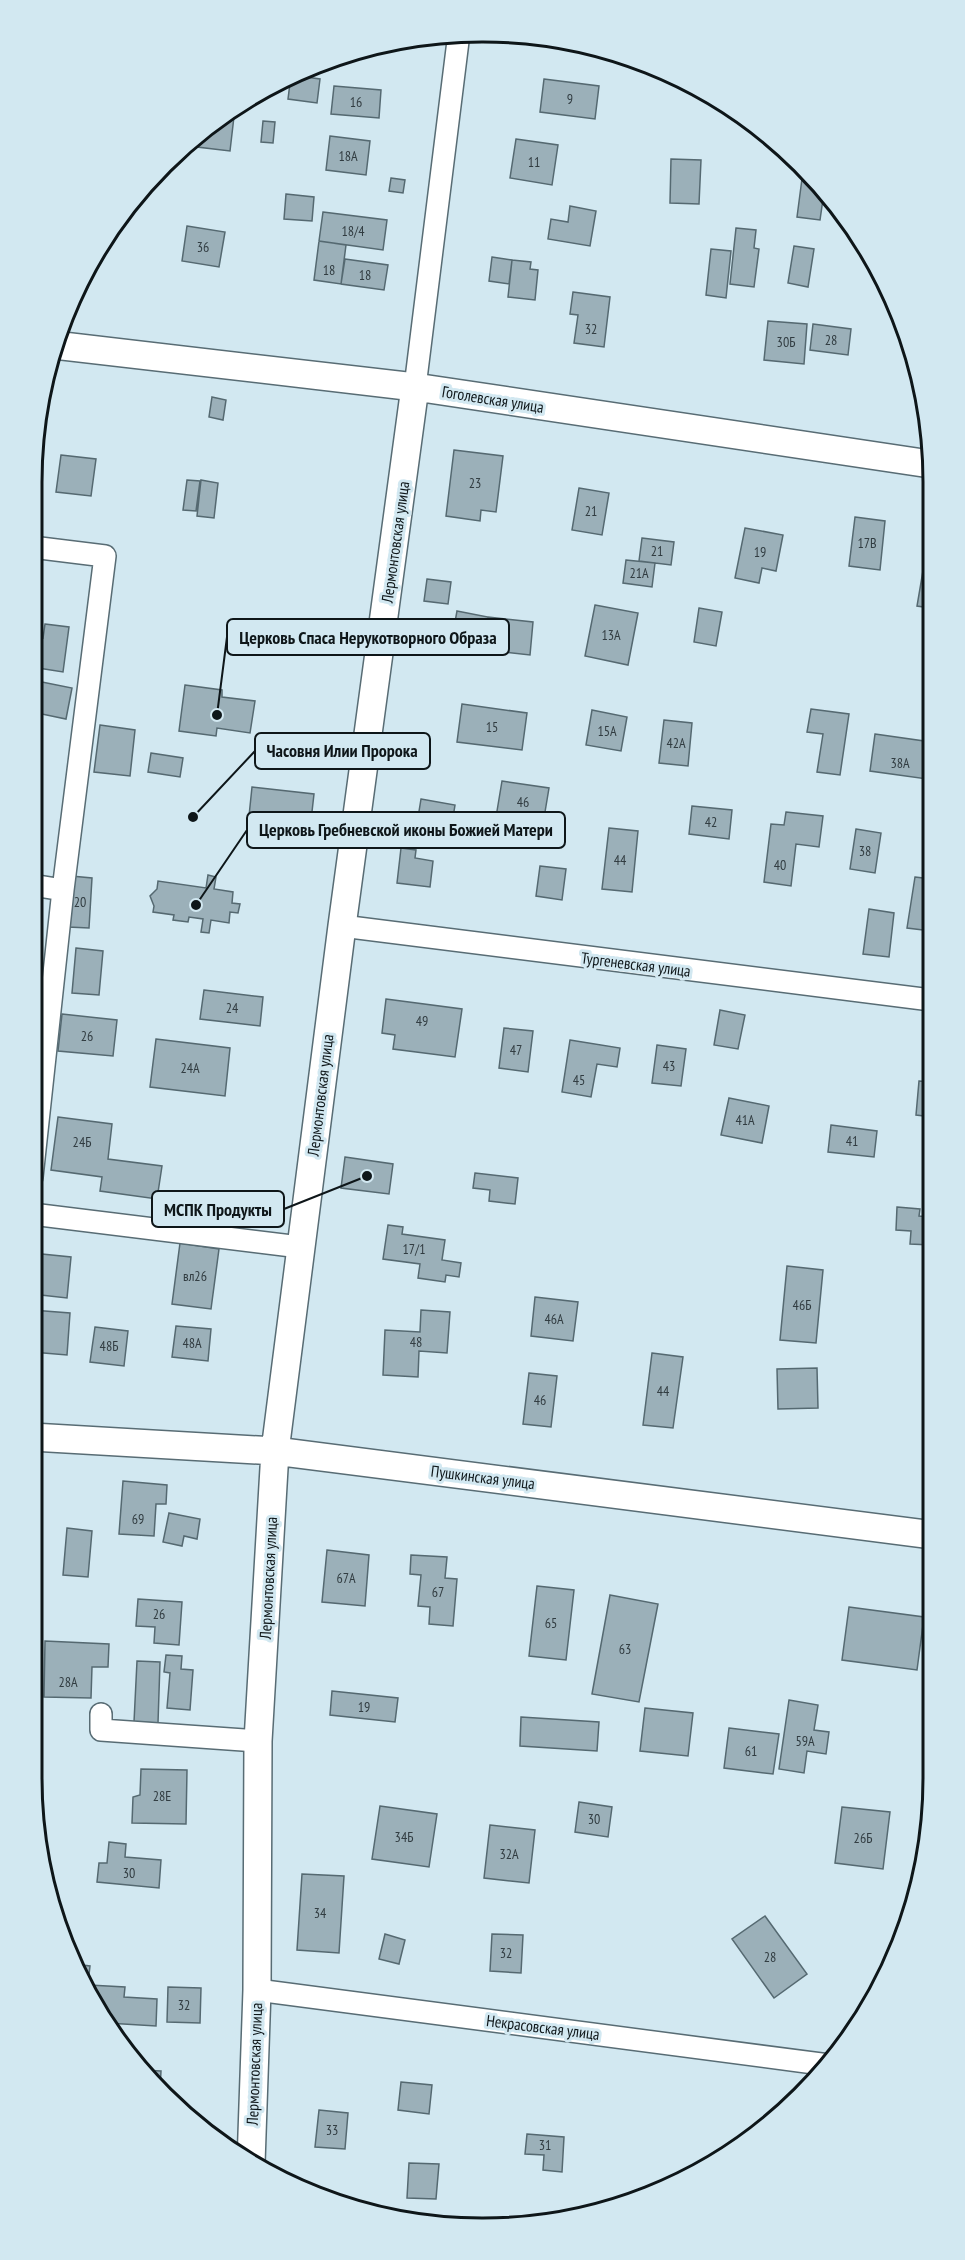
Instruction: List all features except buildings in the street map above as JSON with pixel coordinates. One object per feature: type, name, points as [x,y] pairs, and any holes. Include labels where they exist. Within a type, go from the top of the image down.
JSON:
[{"type":"street","name":"Лермонтовская улица","points":[[251,2152],[257,1990],[258,1740],[275,1451],[342,926],[415,387],[458,43]]},
{"type":"street","name":"Гоголевская улица","points":[[63,346],[415,387],[922,463]]},
{"type":"street","points":[[42,548],[105,556],[63,890],[42,1084]]},
{"type":"street","points":[[42,887],[63,890]]},
{"type":"street","name":"Тургеневская улица","points":[[342,926],[923,999]]},
{"type":"street","points":[[42,1215],[300,1247]]},
{"type":"street","name":"Пушкинская улица","points":[[42,1438],[275,1451],[923,1534]]},
{"type":"street","points":[[101,1714],[101,1730],[258,1740]]},
{"type":"street","name":"Некрасовская улица","points":[[257,1990],[818,2064]]},
{"type":"place","name":"Церковь Спаса Нерукотворного Образа","points":[[217,715]]},
{"type":"place","name":"Часовня Илии Пророка","points":[[193,817]]},
{"type":"place","name":"Церковь Гребневской иконы Божией Матери","points":[[196,905]]},
{"type":"place","name":"МСПК Продукты","points":[[367,1176]]}]
